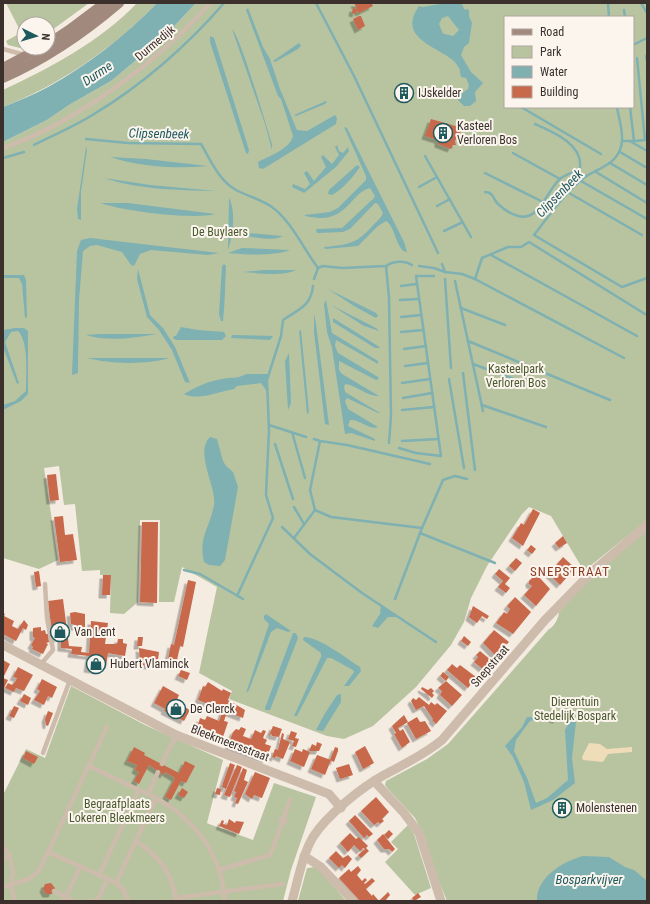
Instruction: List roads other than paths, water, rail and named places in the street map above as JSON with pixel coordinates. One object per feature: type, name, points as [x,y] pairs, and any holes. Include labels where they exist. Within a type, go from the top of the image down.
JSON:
[{"type":"main road","points":[[56,39],[105,3]]},
{"type":"main road","points":[[3,78],[62,46],[91,26],[119,3]]},
{"type":"main road","points":[[3,68],[25,56]]},
{"type":"street","name":"Snepstraat","points":[[292,901],[304,856],[313,837],[324,824],[363,787],[422,755],[442,740],[545,620],[593,571],[647,525]]},
{"type":"street","name":"Bleekmeersstraat","points":[[3,645],[176,736],[329,794],[341,808]]},
{"type":"street","points":[[374,781],[404,813],[419,833],[441,901]]},
{"type":"street","points":[[304,856],[321,867],[353,901]]},
{"type":"lane","name":"Durmedijk","points":[[3,148],[26,140],[63,121],[131,76],[188,28],[210,3]]},
{"type":"lane","points":[[3,49],[16,52]]},
{"type":"lane","points":[[41,664],[53,650],[47,618],[45,584]]},
{"type":"lane","points":[[43,753],[70,679]]},
{"type":"lane","points":[[3,887],[29,879],[39,872],[107,727]]},
{"type":"lane","points":[[162,764],[176,736]]},
{"type":"lane","points":[[89,766],[171,806],[201,834],[214,854],[219,870],[225,901]]},
{"type":"lane","points":[[148,794],[158,772]]},
{"type":"lane","points":[[99,876],[139,790]]},
{"type":"lane","points":[[116,883],[156,798]]},
{"type":"lane","points":[[219,870],[270,855],[290,800]]},
{"type":"lane","points":[[135,842],[154,855],[163,864],[170,876],[176,900],[283,884]]},
{"type":"lane","points":[[3,847],[10,856],[13,872],[11,884],[15,901]]},
{"type":"lane","points":[[48,852],[116,883],[124,890],[128,901]]},
{"type":"lane","points":[[3,858],[10,856]]},
{"type":"lane","points":[[65,899],[80,867]]},
{"type":"lane","points":[[90,901],[96,901],[107,880]]},
{"type":"lane","points":[[54,891],[65,899],[73,901]]},
{"type":"water","name":"Durme","points":[[157,3],[196,3],[164,37],[111,81],[69,105],[47,120],[3,142],[3,107],[42,90],[92,59],[132,27]]},
{"type":"water","points":[[446,3],[461,3],[465,10],[468,9],[469,11],[469,16],[472,23],[469,43],[464,47],[461,55],[471,72],[483,83],[475,92],[476,101],[470,106],[464,106],[458,100],[458,96],[468,89],[469,85],[466,78],[461,77],[459,68],[454,61],[418,37],[413,28],[413,18],[419,6],[423,7]],"holes":[[[448,16],[459,30],[453,36],[445,34],[442,32],[439,24],[442,18]]]},
{"type":"water","points":[[248,8],[263,47],[270,59],[280,89],[297,130],[307,131],[335,115],[337,118],[336,124],[263,169],[259,168],[258,162],[284,148],[291,141],[293,136],[281,99],[278,96],[246,10]]},
{"type":"water","points":[[232,29],[241,48],[253,83],[272,144],[272,150],[265,124]]},
{"type":"water","points":[[210,36],[214,38],[249,150],[248,154],[246,153],[210,42]]},
{"type":"water","points":[[299,43],[301,46],[298,49],[275,62],[273,61]]},
{"type":"water","points":[[326,101],[327,102],[325,104],[296,116],[294,115]]},
{"type":"water","points":[[344,127],[347,128],[404,242],[407,252],[400,248],[392,228],[386,221],[378,226],[358,246],[325,249],[324,247],[351,243],[357,240],[381,217],[383,213],[378,204],[375,203],[350,229],[343,232],[317,233],[316,229],[342,228],[374,198],[375,196],[370,188],[364,190],[337,214],[319,218],[304,215],[330,212],[338,208],[366,180],[366,176]]},
{"type":"water","points":[[337,145],[339,151],[343,153],[348,147],[349,151],[336,167],[304,193],[292,187],[293,184],[305,189],[310,184],[304,173],[307,171],[314,181],[326,167],[321,157],[323,155],[332,164],[339,155],[335,147]]},
{"type":"water","points":[[86,147],[87,150],[81,192],[81,220],[78,219],[77,209]]},
{"type":"water","points":[[110,157],[146,159],[208,166],[184,167],[146,165]]},
{"type":"water","points":[[357,165],[360,167],[340,190],[332,195],[328,194],[329,190]]},
{"type":"water","points":[[104,178],[150,185],[216,191],[173,190],[145,187]]},
{"type":"water","points":[[229,198],[233,216],[233,224],[228,250]]},
{"type":"water","points":[[101,203],[128,203],[215,214],[191,216],[158,214],[140,212]]},
{"type":"water","points":[[247,233],[283,236],[267,239],[239,234]]},
{"type":"water","points":[[90,238],[219,253],[208,255],[151,250],[140,254],[134,266],[131,265],[122,252],[97,245],[90,246],[83,251],[79,300],[78,373],[72,375],[77,251],[81,240]]},
{"type":"water","points":[[242,248],[290,250],[284,252],[251,255],[228,253]]},
{"type":"water","points":[[224,264],[226,266],[225,301],[223,321],[221,321],[219,314],[222,266]]},
{"type":"water","points":[[138,269],[150,315],[163,328],[175,347],[190,383],[185,382],[172,350],[159,330],[147,317],[137,279]]},
{"type":"water","points":[[264,270],[296,270],[277,274],[243,272]]},
{"type":"water","points":[[3,275],[24,275],[26,280],[27,317],[25,318],[22,284],[19,278],[3,278]]},
{"type":"water","points":[[328,289],[376,313],[378,316],[376,318]]},
{"type":"water","points":[[326,300],[332,333],[378,361],[378,364],[336,340],[335,346],[338,353],[379,379],[376,380],[339,361],[339,370],[342,374],[379,396],[371,395],[350,385],[346,384],[344,386],[345,392],[380,413],[347,398],[345,401],[348,409],[378,427],[375,428],[354,420],[350,420],[348,426],[375,439],[375,441],[351,433],[345,434],[332,348],[327,332],[324,304]]},
{"type":"water","points":[[331,305],[376,328],[379,331],[364,326]]},
{"type":"water","points":[[314,313],[329,425],[325,424],[314,332]]},
{"type":"water","points":[[333,318],[380,348],[375,348],[333,322]]},
{"type":"water","points":[[181,327],[224,332],[226,336],[222,340],[176,340],[173,338],[176,336]]},
{"type":"water","points":[[24,328],[28,331],[28,394],[21,401],[3,410],[3,405],[15,401],[26,391],[25,351],[22,336],[18,331],[11,332],[5,342],[19,383],[17,384],[3,347],[3,330]]},
{"type":"water","points":[[301,330],[309,412],[307,414],[299,331]]},
{"type":"water","points":[[157,334],[112,339],[86,335]]},
{"type":"water","points":[[232,335],[273,336],[270,340],[231,338]]},
{"type":"water","points":[[289,353],[291,403],[288,410],[285,361]]},
{"type":"water","points":[[87,358],[169,358],[150,362],[128,363],[106,362]]},
{"type":"water","points":[[246,374],[269,374],[267,380],[268,393],[261,383],[237,386],[234,389],[195,397],[184,394],[212,381],[243,376]]},
{"type":"water","points":[[210,437],[217,439],[223,461],[233,472],[238,487],[225,560],[220,566],[209,565],[204,562],[202,546],[214,505],[214,498],[204,452]]},
{"type":"water","points":[[381,605],[398,617],[388,617],[378,628],[372,626],[380,614]]},
{"type":"water","points":[[266,614],[291,631],[288,632],[277,628],[271,632],[249,690],[246,693],[269,624],[264,619]]},
{"type":"water","points":[[293,633],[296,633],[298,638],[270,710],[265,710],[265,708]]},
{"type":"water","points":[[304,637],[317,640],[360,667],[361,671],[349,686],[344,686],[354,672],[353,670],[331,658],[327,658],[297,716],[294,716],[321,657],[321,653],[303,640]]},
{"type":"water","points":[[341,694],[341,702],[323,731],[316,730],[337,695]]},
{"type":"water","points":[[527,717],[534,717],[534,720],[530,721],[516,740],[514,751],[527,778],[536,803],[547,798],[568,780],[565,730],[570,721],[576,722],[572,758],[575,783],[553,800],[531,810],[524,782],[513,757],[505,746],[522,727]]},
{"type":"water","name":"Bosparkvijver","points":[[583,856],[609,857],[625,867],[634,870],[647,881],[647,901],[537,901],[538,892],[541,885],[552,871],[576,858]]},
{"type":"waterway","points":[[34,145],[87,118],[129,91],[163,64],[195,34],[224,3]]},
{"type":"waterway","name":"Clipsenbeek","points":[[316,3],[354,76],[438,253]]},
{"type":"waterway","points":[[608,3],[609,16]]},
{"type":"waterway","points":[[641,3],[647,13]]},
{"type":"waterway","points":[[624,10],[625,16]]},
{"type":"waterway","name":"Clipsenbeek","points":[[634,44],[647,38]]},
{"type":"waterway","points":[[646,56],[647,61]]},
{"type":"waterway","points":[[634,141],[645,140],[637,58]]},
{"type":"waterway","points":[[523,108],[601,154]]},
{"type":"waterway","name":"Clipsenbeek","points":[[617,108],[622,141],[616,157],[608,164],[578,182],[558,204],[534,235],[622,287],[647,278]]},
{"type":"waterway","points":[[623,141],[634,141],[630,108]]},
{"type":"waterway","points":[[485,192],[491,194],[497,203],[507,211],[518,216],[526,217],[538,210],[561,178],[580,168],[580,160],[577,152],[572,146],[558,135],[535,124]]},
{"type":"waterway","name":"Clipsenbeek","points":[[86,139],[128,143],[201,144],[220,175],[230,186],[268,204],[286,220],[318,268]]},
{"type":"waterway","points":[[630,141],[647,151]]},
{"type":"waterway","points":[[3,158],[24,152]]},
{"type":"waterway","points":[[620,152],[647,168]]},
{"type":"waterway","points":[[513,153],[560,179]]},
{"type":"waterway","points":[[425,156],[471,237]]},
{"type":"waterway","points":[[610,163],[647,185]]},
{"type":"waterway","points":[[596,172],[647,203]]},
{"type":"waterway","points":[[485,173],[543,202]]},
{"type":"waterway","points":[[419,187],[437,177]]},
{"type":"waterway","points":[[581,181],[647,219]]},
{"type":"waterway","points":[[569,193],[642,235]]},
{"type":"waterway","points":[[437,206],[450,199]]},
{"type":"waterway","points":[[444,231],[463,222]]},
{"type":"waterway","points":[[442,264],[445,272],[462,274],[475,279],[482,258],[508,247],[521,247],[529,242],[645,314]]},
{"type":"waterway","points":[[491,255],[637,336]]},
{"type":"waterway","name":"Clipsenbeek","points":[[314,279],[318,268],[323,266],[342,268],[386,266],[399,262],[406,262],[412,265]]},
{"type":"waterway","points":[[386,266],[389,298],[391,416],[389,443]]},
{"type":"waterway","name":"Clipsenbeek","points":[[419,266],[434,268],[445,272]]},
{"type":"waterway","points":[[399,448],[416,453],[441,456],[416,276],[434,276]]},
{"type":"waterway","points":[[445,279],[451,368]]},
{"type":"waterway","points":[[475,279],[624,358]]},
{"type":"waterway","points":[[455,281],[483,411]]},
{"type":"waterway","points":[[401,286],[417,284]]},
{"type":"waterway","points":[[237,596],[273,518],[266,495],[269,430],[267,380],[281,336],[283,320],[307,303],[312,293],[313,286]]},
{"type":"waterway","points":[[400,300],[419,299]]},
{"type":"waterway","points":[[461,308],[505,325]]},
{"type":"waterway","points":[[401,317],[421,315]]},
{"type":"waterway","points":[[401,332],[423,330]]},
{"type":"waterway","points":[[468,341],[610,400]]},
{"type":"waterway","points":[[404,349],[426,346]]},
{"type":"waterway","points":[[405,366],[428,363]]},
{"type":"waterway","points":[[473,364],[519,381]]},
{"type":"waterway","points":[[463,373],[475,470]]},
{"type":"waterway","points":[[402,383],[430,379]]},
{"type":"waterway","points":[[449,379],[464,468]]},
{"type":"waterway","points":[[403,398],[432,393]]},
{"type":"waterway","points":[[482,405],[546,427]]},
{"type":"waterway","points":[[402,410],[434,407]]},
{"type":"waterway","points":[[269,425],[306,437]]},
{"type":"waterway","points":[[292,432],[305,478]]},
{"type":"waterway","points":[[314,439],[320,441],[310,490],[315,510],[331,517],[422,528],[395,599]]},
{"type":"waterway","points":[[402,441],[438,439]]},
{"type":"waterway","points":[[320,441],[347,445],[430,464]]},
{"type":"waterway","points":[[275,444],[293,499]]},
{"type":"waterway","points":[[422,528],[443,480],[455,476],[467,479]]},
{"type":"waterway","points":[[294,507],[304,524]]},
{"type":"waterway","points":[[294,538],[315,510]]},
{"type":"waterway","points":[[282,527],[310,554],[362,593],[436,642]]},
{"type":"waterway","points":[[420,533],[495,563]]},
{"type":"waterway","points":[[184,570],[200,574],[243,599]]},
{"type":"place","name":"IJskelder","points":[[404,93]]},
{"type":"place","name":"Kasteel Verloren Bos","points":[[443,133]]},
{"type":"place","name":"Van Lent","points":[[60,632]]},
{"type":"place","name":"Hubert Vlaminck","points":[[96,664]]},
{"type":"place","name":"De Clerck","points":[[176,709]]},
{"type":"place","name":"Molenstenen","points":[[562,808]]},
{"type":"district","name":"SNEPSTRAAT","points":[[570,571]]},
{"type":"park label","name":"De Buylaers","points":[[220,232]]},
{"type":"park label","name":"Kasteelpark Verloren Bos","points":[[516,376]]},
{"type":"park label","name":"Dierentuin Stedelijk Bospark","points":[[575,709]]},
{"type":"park label","name":"Begraafplaats Lokeren Bleekmeers","points":[[117,811]]}]
